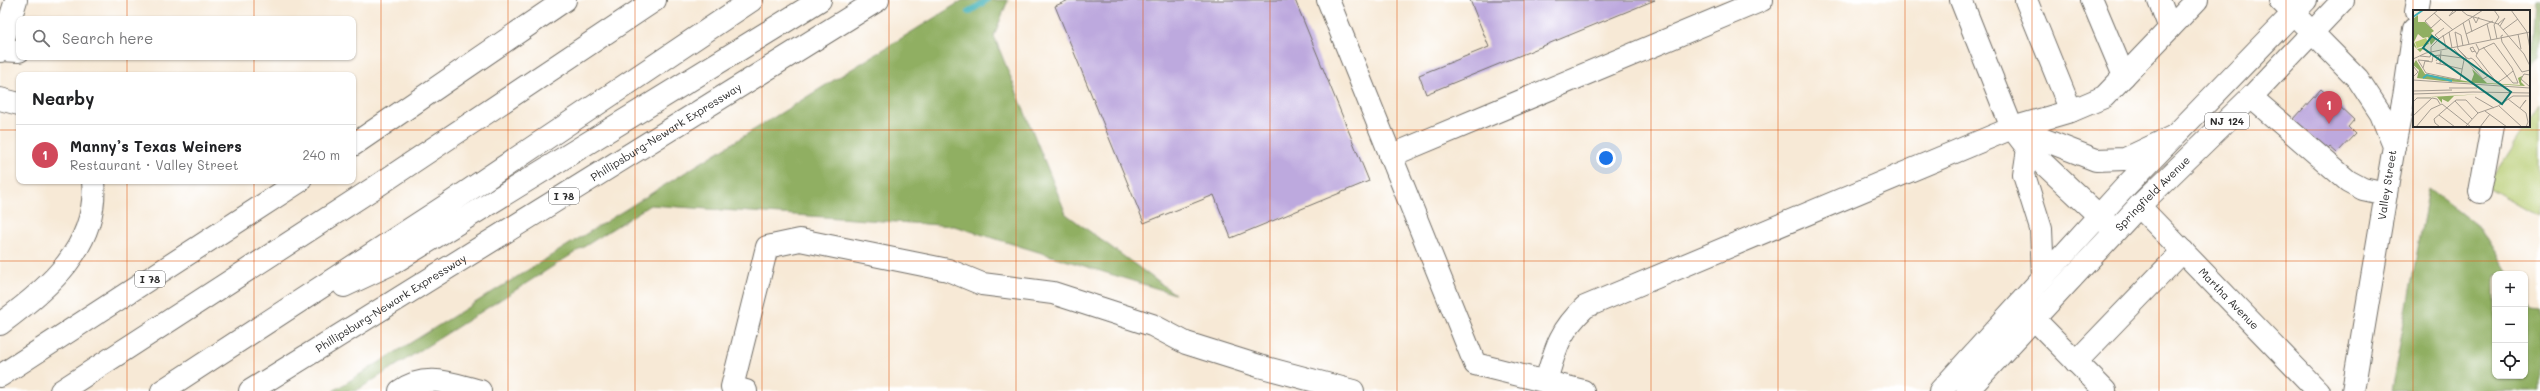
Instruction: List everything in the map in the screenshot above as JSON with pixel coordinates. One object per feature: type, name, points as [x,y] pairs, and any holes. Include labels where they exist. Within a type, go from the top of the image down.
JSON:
[{"type":"main road","points":[[356,143],[565,0]]},
{"type":"main road","points":[[61,391],[378,186],[655,0]]},
{"type":"main road","points":[[162,391],[752,0]]},
{"type":"main road","points":[[262,326],[393,263],[820,0]]},
{"type":"main road","name":"Phillipsburg-Newark Expressway","points":[[250,391],[878,0]]},
{"type":"main road","points":[[1328,0],[1475,364],[1583,391]]},
{"type":"main road","points":[[1390,156],[1762,0]]},
{"type":"main road","points":[[1961,0],[2012,128],[2028,149],[2115,231]]},
{"type":"main road","points":[[2026,0],[2071,111]]},
{"type":"main road","points":[[2092,0],[2124,76]]},
{"type":"main road","points":[[2159,0],[2170,28]]},
{"type":"main road","points":[[1546,381],[1557,344],[1567,324],[1585,307],[2012,128],[2071,111],[2104,97],[2197,0]]},
{"type":"main road","name":"Springfield Avenue","points":[[1967,391],[2033,318],[2139,206],[2251,97],[2343,0]]},
{"type":"main road","points":[[2416,10],[2418,0]]},
{"type":"main road","name":"Springfield Avenue","points":[[1940,391],[2043,277],[2176,135],[2293,4]]},
{"type":"main road","name":"Valley Street","points":[[2293,4],[2312,33],[2358,79],[2369,94],[2381,114],[2394,146],[2353,391]]},
{"type":"main road","points":[[10,7],[0,50],[16,51]]},
{"type":"main road","points":[[2394,146],[2409,98],[2413,43]]},
{"type":"main road","points":[[2251,97],[2348,181],[2363,189],[2386,194]]},
{"type":"main road","points":[[0,99],[16,103]]},
{"type":"main road","points":[[2480,192],[2492,127]]},
{"type":"main road","points":[[2012,128],[2096,160],[2125,159],[2176,135]]},
{"type":"main road","points":[[2028,149],[2024,175],[2041,230],[2043,277]]},
{"type":"main road","points":[[0,324],[43,291],[72,257],[90,224],[94,206],[93,184]]},
{"type":"main road","name":"I 78","points":[[0,376],[295,184]]},
{"type":"main road","name":"Martha Avenue","points":[[2139,206],[2318,391]]},
{"type":"main road","points":[[746,391],[732,387],[767,247],[800,240],[948,270],[982,284],[1053,293],[1152,325],[1186,343],[1259,366],[1353,391]]},
{"type":"main road","points":[[2076,362],[2183,251]]},
{"type":"main road","points":[[2033,318],[2105,391]]},
{"type":"main road","points":[[400,391],[415,382],[438,380],[480,391]]},
{"type":"green space","points":[[963,0],[1008,0],[994,36],[1066,214],[1175,294],[954,226],[650,205],[356,391],[333,391]]},
{"type":"green space","points":[[2535,0],[2540,0],[2540,56],[2530,68]]},
{"type":"green space","points":[[2540,105],[2540,218],[2486,187],[2525,127],[2530,127],[2530,120]]},
{"type":"green space","points":[[2429,189],[2480,228],[2507,271],[2492,271],[2492,379],[2528,379],[2528,304],[2532,311],[2540,312],[2540,391],[2391,391]]},
{"type":"building","points":[[1069,0],[1295,0],[1369,181],[1231,238],[1214,195],[1144,223],[1055,6]]},
{"type":"building","points":[[1470,0],[1655,0],[1426,94],[1419,75],[1489,47]]},
{"type":"building","points":[[2321,89],[2354,120],[2348,127],[2355,134],[2337,153],[2330,147],[2326,151],[2293,120]]},
{"type":"waterway","points":[[969,12],[987,0]]},
{"type":"place","name":"Manny’s Texas Weiners","points":[[2329,124]]}]
